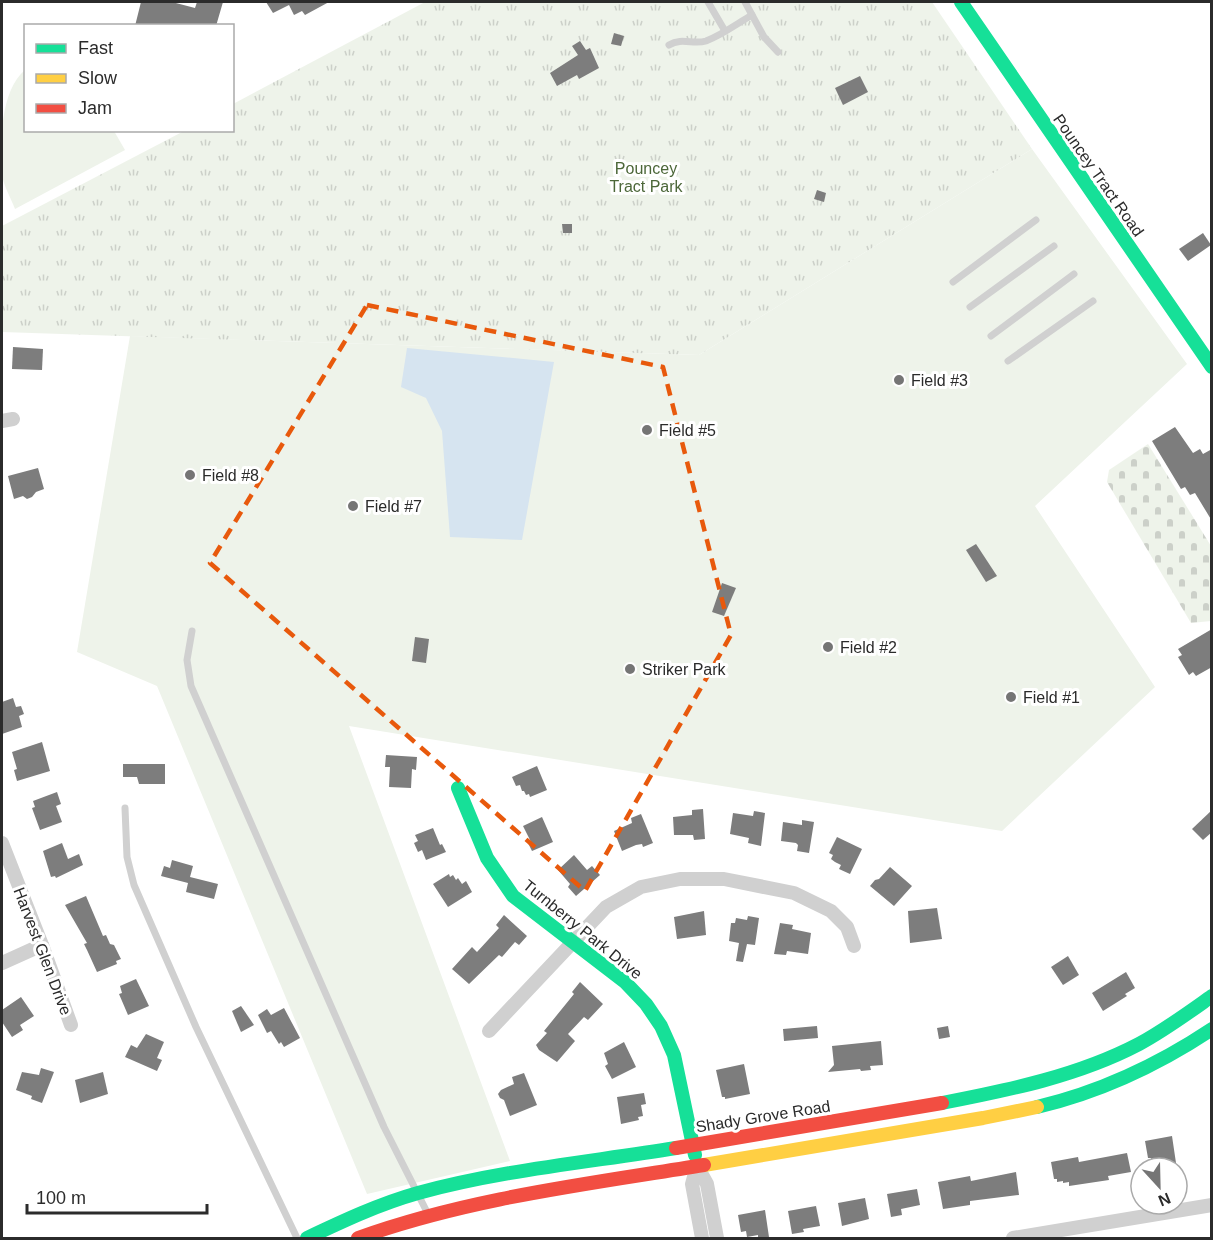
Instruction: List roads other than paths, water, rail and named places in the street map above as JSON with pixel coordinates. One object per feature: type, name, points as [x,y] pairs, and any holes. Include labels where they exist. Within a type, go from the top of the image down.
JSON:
[{"type":"main road","name":"Pouncey Tract Road","points":[[961,2],[1206,352],[1212,367]]},
{"type":"main road","name":"Turnberry Park Drive","points":[[458,788],[487,858],[513,896],[625,982],[646,1004],[661,1026],[674,1055],[697,1166]]},
{"type":"main road","name":"Shady Grove Road","points":[[307,1239],[366,1211],[418,1194],[473,1182],[982,1096],[1053,1079],[1094,1065],[1143,1042],[1176,1023],[1212,996]]},
{"type":"main road","points":[[358,1239],[391,1225],[428,1214],[497,1199],[952,1123],[1060,1101],[1102,1087],[1143,1069],[1212,1029]]},
{"type":"street","name":"Harvest Glen Drive","points":[[2,843],[71,1025]]},
{"type":"street","points":[[489,1031],[606,907],[641,887],[680,879],[724,879],[794,893],[831,911],[847,927],[854,946]]},
{"type":"street","points":[[2,963],[42,945]]},
{"type":"street","name":"Turnberry Park Drive","points":[[697,1166],[692,1184],[702,1239]]},
{"type":"street","name":"Turnberry Park Drive","points":[[697,1166],[707,1184],[717,1239]]},
{"type":"street","points":[[1013,1239],[1212,1205]]},
{"type":"lane","points":[[708,2],[725,31]]},
{"type":"lane","points":[[745,2],[767,41],[778,52]]},
{"type":"lane","points":[[669,45],[680,40],[702,42],[752,15]]},
{"type":"lane","points":[[953,282],[1036,220]]},
{"type":"lane","points":[[970,307],[1054,246]]},
{"type":"lane","points":[[990,336],[1074,274]]},
{"type":"lane","points":[[1008,361],[1093,301]]},
{"type":"lane","points":[[192,631],[187,660],[191,686],[384,1127],[428,1214]]},
{"type":"lane","points":[[125,808],[127,857],[134,885],[196,1027],[297,1239]]},
{"type":"lane","points":[[1053,1079],[1060,1101]]},
{"type":"place","name":"Field #3","points":[[899,380]]},
{"type":"place","name":"Field #5","points":[[647,430]]},
{"type":"place","name":"Field #8","points":[[190,475]]},
{"type":"place","name":"Field #7","points":[[353,506]]},
{"type":"place","name":"Field #2","points":[[828,647]]},
{"type":"place","name":"Striker Park","points":[[630,669]]},
{"type":"place","name":"Field #1","points":[[1011,697]]},
{"type":"park label","name":"Pouncey Tract Park","points":[[646,177]]}]
